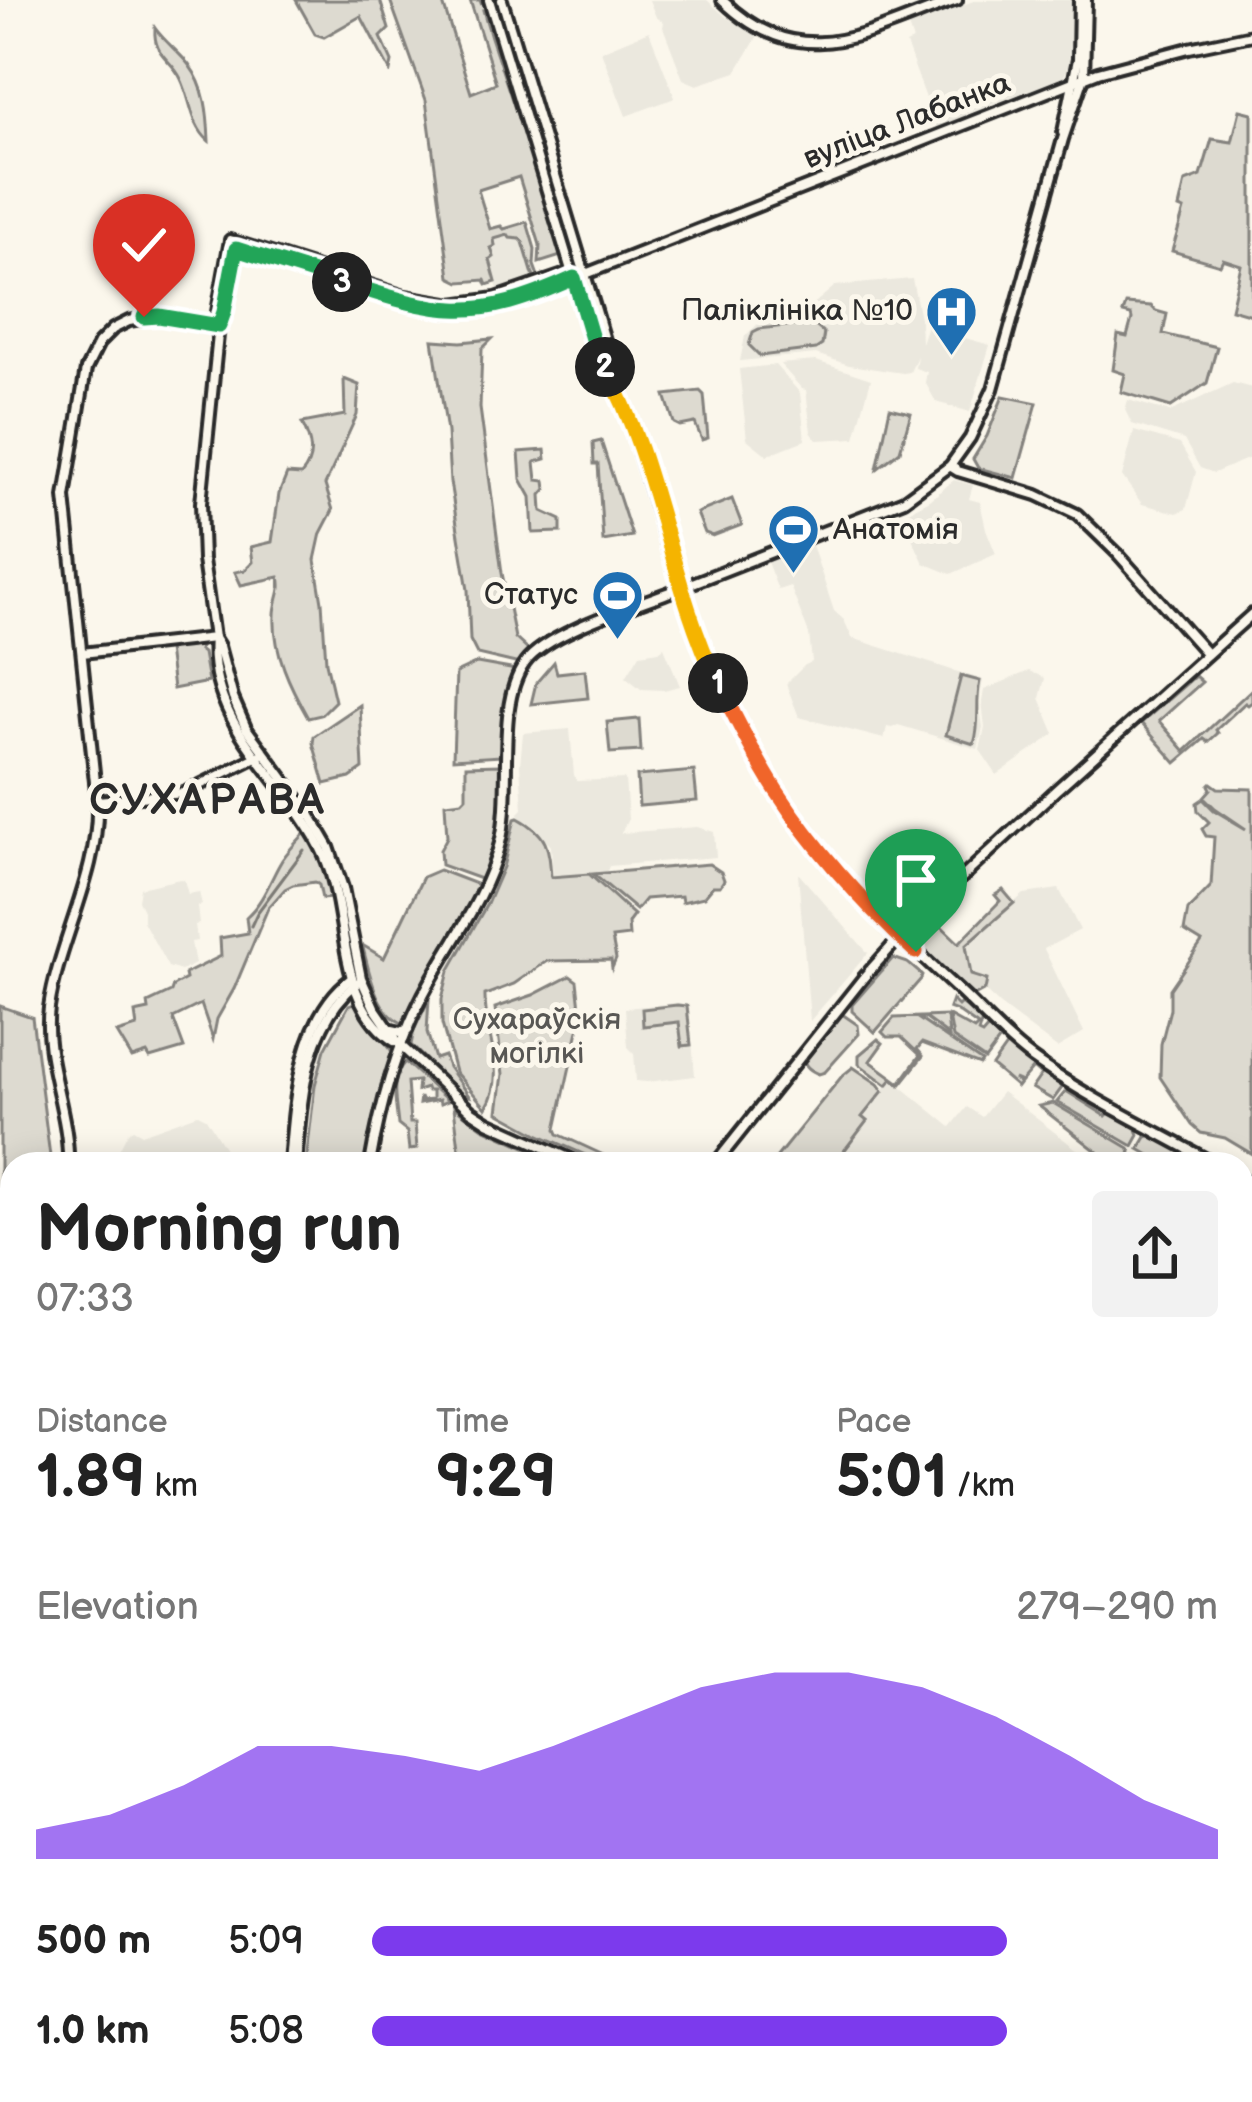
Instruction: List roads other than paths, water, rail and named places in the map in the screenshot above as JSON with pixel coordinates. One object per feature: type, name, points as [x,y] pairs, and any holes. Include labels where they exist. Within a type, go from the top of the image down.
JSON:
[{"type":"main road","points":[[489,0],[595,349],[626,405]]},
{"type":"main road","points":[[502,0],[680,588],[714,675],[752,750],[778,793],[828,857],[900,937],[1035,1060],[1194,1152]]},
{"type":"main road","points":[[722,0],[742,19],[770,34],[830,44],[957,0]]},
{"type":"main road","points":[[372,1152],[400,1045],[498,854],[505,817],[509,709],[522,667],[543,645],[566,633],[904,500],[950,466],[975,430],[992,388],[1084,60],[1083,0]]},
{"type":"main road","points":[[1063,140],[1079,79],[1083,0]]},
{"type":"main road","name":"вуліца Лабанка","points":[[219,326],[232,248],[421,307],[453,311],[497,302],[586,273],[1098,72],[1252,35]]},
{"type":"main road","points":[[1084,60],[1098,72]]},
{"type":"main road","points":[[1050,91],[1069,105]]},
{"type":"main road","points":[[67,1152],[48,1013],[93,848],[97,801],[64,497],[88,362],[107,334],[129,321],[159,316],[219,326],[200,535],[214,638],[236,706],[260,756],[315,822],[334,859],[361,998],[387,1037],[454,1097],[488,1122],[555,1152]]},
{"type":"main road","points":[[950,466],[1037,495],[1077,514],[1207,654]]},
{"type":"main road","points":[[726,1152],[900,937],[1252,614]]},
{"type":"main road","points":[[82,653],[214,638]]},
{"type":"main road","points":[[97,801],[184,793],[260,756]]},
{"type":"main road","points":[[889,949],[914,950]]},
{"type":"main road","points":[[356,980],[400,1045]]},
{"type":"main road","points":[[294,1152],[308,1068],[322,1032],[356,980]]},
{"type":"main road","points":[[293,1152],[303,1056],[334,996],[356,980]]},
{"type":"main road","points":[[340,1000],[361,998]]},
{"type":"main road","points":[[390,1030],[408,1029]]},
{"type":"main road","points":[[395,1060],[415,1059]]},
{"type":"waterway","points":[[251,926],[304,850]]},
{"type":"place","name":"Паліклініка №10","points":[[952,357]]},
{"type":"place","name":"Анатомія","points":[[794,576]]},
{"type":"place","name":"Статус","points":[[617,641]]},
{"type":"district","name":"СУХАРАВА","points":[[208,801]]},
{"type":"park label","name":"Сухараўскія могілкі","points":[[537,1037]]}]
